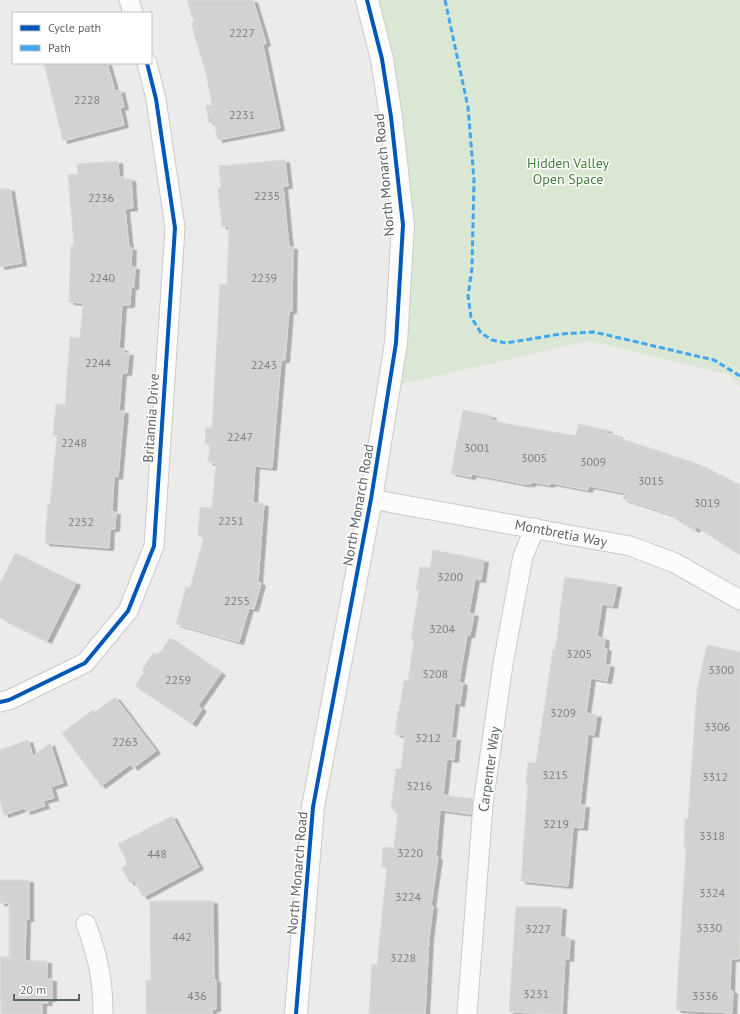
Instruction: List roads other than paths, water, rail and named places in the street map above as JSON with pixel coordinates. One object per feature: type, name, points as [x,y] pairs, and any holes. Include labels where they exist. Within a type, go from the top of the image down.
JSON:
[{"type":"street","points":[[129,0],[133,12]]},
{"type":"street","name":"North Monarch Road","points":[[296,1014],[313,807],[371,499],[396,343],[402,226],[391,117],[382,59],[367,0]]},
{"type":"street","name":"Britannia Drive","points":[[0,702],[9,700],[85,663],[128,611],[154,546],[175,228],[156,99],[147,64]]},
{"type":"street","name":"Montbretia Way","points":[[371,499],[630,546],[674,563],[740,600]]},
{"type":"street","name":"Carpenter Way","points":[[467,1014],[483,805],[503,664],[523,556],[535,528]]},
{"type":"street","points":[[86,924],[98,955],[103,987],[103,1014]]},
{"type":"park label","name":"Hidden Valley Open Space","points":[[568,172]]}]
